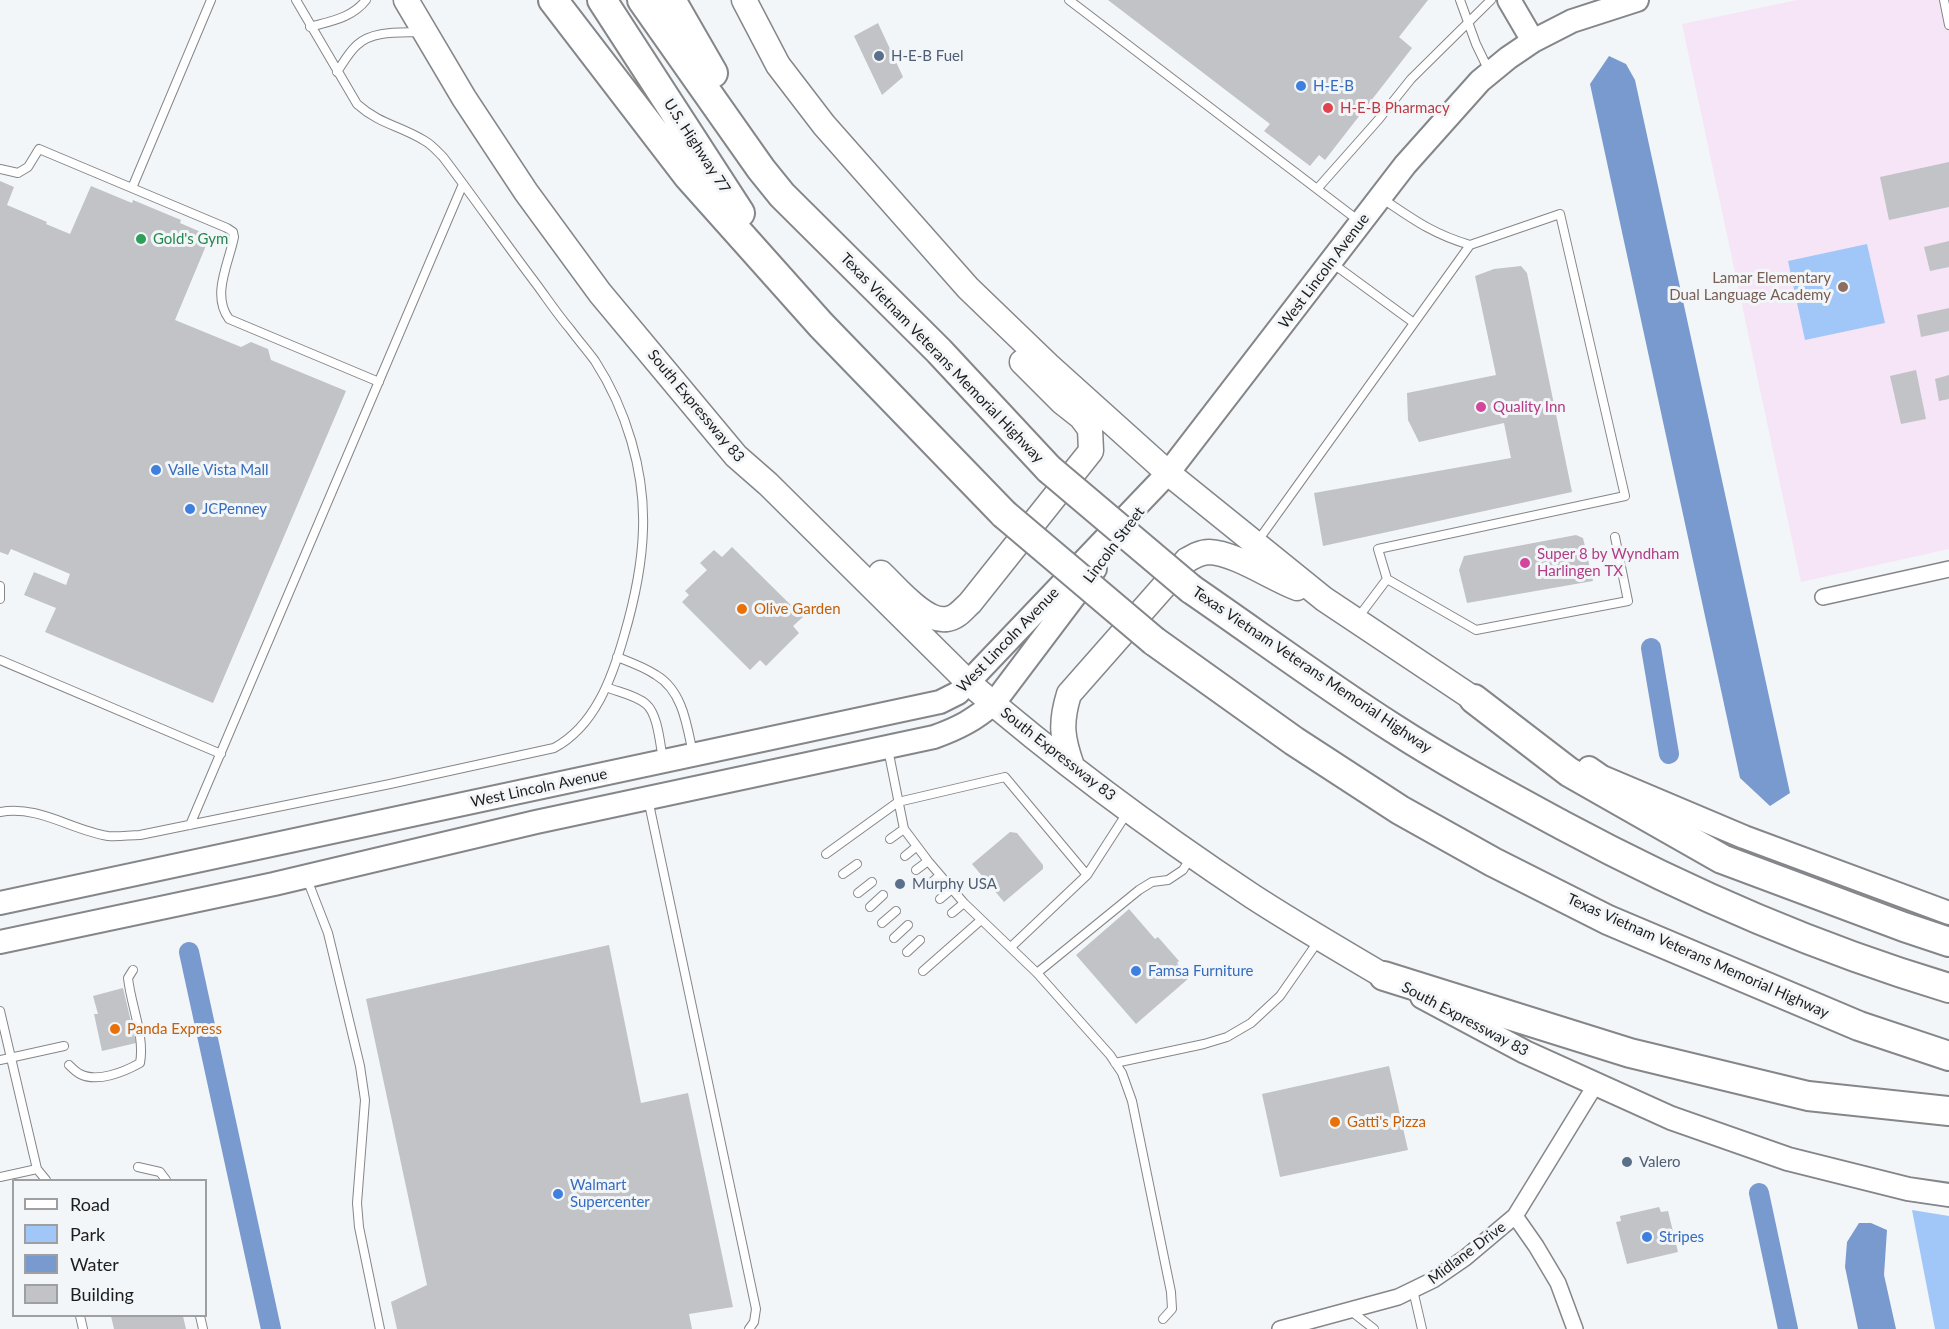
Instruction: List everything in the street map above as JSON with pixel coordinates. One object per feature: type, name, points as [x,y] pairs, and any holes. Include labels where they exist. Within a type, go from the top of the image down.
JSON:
[{"type":"highway","points":[[553,0],[688,176],[792,293]]},
{"type":"highway","name":"U.S. Highway 77","points":[[602,0],[792,293]]},
{"type":"highway","points":[[642,0],[761,169],[782,195]]},
{"type":"highway","points":[[672,0],[782,195]]},
{"type":"highway","name":"Texas Vietnam Veterans Memorial Highway","points":[[782,195],[939,351],[1049,469],[1191,590],[1394,728],[1514,800],[1624,858],[1764,922],[1894,972],[1949,988]]},
{"type":"highway","name":"Texas Vietnam Veterans Memorial Highway","points":[[792,293],[1004,514],[1154,641],[1294,741],[1400,810],[1493,862],[1608,920],[1858,1026],[1949,1056]]},
{"type":"highway","points":[[1474,699],[1569,772],[1722,859],[1949,942]]},
{"type":"highway","points":[[1384,976],[1630,1053],[1786,1091],[1808,1096],[1949,1111]]},
{"type":"main road","name":"South Expressway 83","points":[[406,0],[464,98],[526,192],[600,292],[736,456],[768,484],[993,704],[1129,810],[1252,897],[1384,976]]},
{"type":"main road","points":[[744,0],[778,65],[871,180],[968,288],[1048,365],[1168,473],[1324,599],[1474,699]]},
{"type":"main road","points":[[768,484],[785,482],[792,486],[926,614],[946,620],[960,613],[1091,451],[1090,429],[994,334],[977,312],[968,288]]},
{"type":"main road","points":[[1072,766],[1065,747],[1063,727],[1063,713],[1069,694],[1187,560],[1198,554],[1210,552],[1236,559],[1281,582],[1324,599]]},
{"type":"street","points":[[1509,0],[1533,41]]},
{"type":"street","name":"West Lincoln Avenue","points":[[0,903],[940,702],[958,693],[1168,473],[1405,165],[1480,81],[1533,41],[1572,21],[1637,0]]},
{"type":"street","name":"Lincoln Street","points":[[993,704],[1168,473]]},
{"type":"street","points":[[1823,597],[1949,569]]},
{"type":"street","points":[[1474,699],[1602,777],[1744,837],[1949,913]]},
{"type":"street","points":[[0,942],[306,877],[536,822],[934,737],[961,727],[993,704]]},
{"type":"street","name":"South Expressway 83","points":[[1384,976],[1525,1052],[1671,1118],[1788,1159],[1908,1189],[1949,1195]]},
{"type":"street","name":"Midlane Drive","points":[[1280,1329],[1398,1297],[1433,1280],[1465,1258],[1515,1216],[1596,1084]]},
{"type":"street","points":[[1515,1216],[1558,1283],[1575,1329]]},
{"type":"lane","points":[[132,188],[211,0]]},
{"type":"lane","points":[[0,812],[42,814],[108,836],[144,834],[554,748],[568,740],[581,728],[606,687],[617,657],[632,605],[643,528],[641,490],[636,462],[628,433],[613,396],[593,359],[443,157],[428,142],[380,121],[357,104],[296,0]]},
{"type":"lane","points":[[310,27],[349,15],[366,0]]},
{"type":"lane","points":[[1069,0],[1361,223]]},
{"type":"lane","points":[[1460,0],[1490,73]]},
{"type":"lane","points":[[1317,189],[1411,79],[1491,0]]},
{"type":"lane","points":[[1944,0],[1949,25]]},
{"type":"lane","points":[[337,72],[357,44],[367,38],[390,33],[424,32]]},
{"type":"lane","points":[[0,169],[18,173],[28,167],[39,149],[227,228],[233,232],[234,237],[224,272],[221,301],[223,311],[229,319],[379,382]]},
{"type":"lane","points":[[190,825],[463,184]]},
{"type":"lane","points":[[1380,198],[1429,230],[1445,238],[1470,245],[1560,214],[1625,496],[1378,549],[1388,579],[1476,630],[1628,601],[1615,537]]},
{"type":"lane","points":[[1256,544],[1470,245]]},
{"type":"lane","points":[[1330,262],[1414,324]]},
{"type":"lane","points":[[1357,621],[1388,579]]},
{"type":"lane","points":[[0,586],[0,599]]},
{"type":"lane","points":[[617,657],[656,675],[671,689],[683,711],[693,755]]},
{"type":"lane","points":[[0,660],[220,754]]},
{"type":"lane","points":[[606,687],[638,699],[650,708],[663,762]]},
{"type":"lane","points":[[888,747],[904,829],[916,847],[964,903],[1037,973],[1110,1056],[1122,1073],[1132,1101],[1171,1292],[1172,1309],[1163,1318]]},
{"type":"lane","points":[[826,854],[898,802],[1005,777],[1087,875]]},
{"type":"lane","points":[[648,798],[756,1309],[754,1322],[749,1329]]},
{"type":"lane","points":[[1011,947],[1087,875],[1129,810]]},
{"type":"lane","points":[[890,839],[904,829]]},
{"type":"lane","points":[[905,856],[916,847]]},
{"type":"lane","points":[[1037,973],[1139,890],[1152,882],[1168,880],[1183,870],[1193,855]]},
{"type":"lane","points":[[916,870],[928,861]]},
{"type":"lane","points":[[843,874],[857,864]]},
{"type":"lane","points":[[929,885],[940,875]]},
{"type":"lane","points":[[306,877],[328,933],[360,1066],[365,1100],[357,1203],[359,1227],[380,1329]]},
{"type":"lane","points":[[858,893],[872,882]]},
{"type":"lane","points":[[940,899],[952,889]]},
{"type":"lane","points":[[870,907],[883,895]]},
{"type":"lane","points":[[952,913],[964,903]]},
{"type":"lane","points":[[882,923],[896,911]]},
{"type":"lane","points":[[923,971],[981,920]]},
{"type":"lane","points":[[894,938],[908,925]]},
{"type":"lane","points":[[1115,1063],[1204,1044],[1227,1037],[1251,1023],[1280,996],[1321,938]]},
{"type":"lane","points":[[907,952],[920,940]]},
{"type":"lane","points":[[69,1065],[78,1074],[90,1077],[128,1070],[140,1063],[142,1055],[128,978],[133,970]]},
{"type":"lane","points":[[0,1011],[37,1169],[45,1179]]},
{"type":"lane","points":[[0,1060],[64,1046]]},
{"type":"lane","points":[[138,1167],[160,1172],[165,1179]]},
{"type":"lane","points":[[0,1177],[37,1169]]},
{"type":"lane","points":[[1413,1290],[1422,1329]]},
{"type":"lane","points":[[1351,1311],[1374,1329]]},
{"type":"shaded area","name":"Lamar Elementary Dual Language Academy","points":[[1797,0],[1949,0],[1949,549],[1801,582],[1682,24]]},
{"type":"green space","points":[[1867,244],[1885,323],[1805,340],[1788,261]]},
{"type":"green space","points":[[1912,1210],[1949,1216],[1949,1329],[1935,1329]]},
{"type":"water","points":[[1609,56],[1626,64],[1635,80],[1790,793],[1770,806],[1740,778],[1590,84]]},
{"type":"water","points":[[1859,1223],[1871,1223],[1887,1230],[1884,1275],[1896,1329],[1858,1329],[1845,1267],[1847,1242]]},
{"type":"building","name":"H-E-B","points":[[1108,0],[1428,0],[1399,37],[1412,48],[1325,160],[1319,155],[1310,166],[1264,131],[1270,124]]},
{"type":"building","name":"H-E-B Fuel","points":[[878,23],[903,77],[882,95],[854,36]]},
{"type":"building","points":[[1949,162],[1949,207],[1889,220],[1880,177]]},
{"type":"building","name":"Valle Vista Mall","points":[[0,181],[14,187],[7,205],[70,234],[91,186],[181,220],[180,223],[210,236],[175,320],[241,347],[251,342],[268,349],[271,360],[346,391],[213,703],[45,632],[56,608],[24,595],[34,572],[66,585],[70,574],[11,549],[8,555],[0,552]]},
{"type":"building","points":[[1949,241],[1949,267],[1930,271],[1924,247]]},
{"type":"building","name":"Quality Inn","points":[[1521,266],[1527,273],[1572,492],[1323,546],[1314,493],[1511,458],[1504,423],[1419,442],[1408,420],[1407,393],[1496,375],[1475,276],[1494,269]]},
{"type":"building","points":[[1949,308],[1949,331],[1921,337],[1917,315]]},
{"type":"building","points":[[1916,370],[1926,419],[1901,424],[1890,376]]},
{"type":"building","points":[[1949,375],[1949,399],[1939,401],[1935,379]]},
{"type":"building","name":"Super 8 by Wyndham Harlingen TX","points":[[1576,535],[1583,538],[1593,581],[1467,603],[1459,570],[1464,556]]},
{"type":"building","name":"Olive Garden","points":[[732,547],[803,617],[793,626],[799,633],[766,666],[760,660],[750,670],[682,602],[689,595],[685,591],[707,570],[700,563],[714,550],[722,557]]},
{"type":"building","points":[[1010,832],[1017,833],[1043,865],[1043,869],[1004,902],[972,864]]},
{"type":"building","name":"Famsa Furniture","points":[[1129,909],[1155,939],[1158,937],[1179,961],[1177,963],[1189,978],[1136,1024],[1076,955]]},
{"type":"building","name":"Walmart Supercenter","points":[[609,945],[641,1103],[688,1093],[733,1307],[689,1314],[692,1329],[397,1329],[391,1302],[427,1285],[366,999]]},
{"type":"building","name":"Panda Express","points":[[123,988],[136,1043],[102,1051],[94,1014],[98,1014],[93,996]]},
{"type":"building","name":"Gatti's Pizza","points":[[1389,1066],[1408,1150],[1280,1177],[1262,1094]]},
{"type":"building","name":"Stripes","points":[[1659,1207],[1661,1212],[1668,1211],[1678,1252],[1627,1264],[1616,1222],[1621,1221],[1620,1216]]},
{"type":"building","points":[[111,1317],[183,1317],[186,1329],[114,1329]]},
{"type":"waterway","points":[[1651,648],[1669,754]]},
{"type":"waterway","points":[[189,952],[271,1329]]},
{"type":"waterway","points":[[1759,1193],[1788,1329]]},
{"type":"place","name":"H-E-B Fuel","points":[[879,56]]},
{"type":"place","name":"H-E-B","points":[[1301,86]]},
{"type":"place","name":"H-E-B Pharmacy","points":[[1328,108]]},
{"type":"place","name":"Gold's Gym","points":[[141,239]]},
{"type":"place","name":"Lamar Elementary Dual Language Academy","points":[[1843,287]]},
{"type":"place","name":"Quality Inn","points":[[1481,407]]},
{"type":"place","name":"Valle Vista Mall","points":[[156,470]]},
{"type":"place","name":"JCPenney","points":[[190,509]]},
{"type":"place","name":"Super 8 by Wyndham Harlingen TX","points":[[1525,563]]},
{"type":"place","name":"Olive Garden","points":[[742,609]]},
{"type":"place","name":"Murphy USA","points":[[900,884]]},
{"type":"place","name":"Famsa Furniture","points":[[1136,971]]},
{"type":"place","name":"Panda Express","points":[[115,1029]]},
{"type":"place","name":"Gatti's Pizza","points":[[1335,1122]]},
{"type":"place","name":"Valero","points":[[1627,1162]]},
{"type":"place","name":"Walmart Supercenter","points":[[558,1194]]},
{"type":"place","name":"Stripes","points":[[1647,1237]]}]
